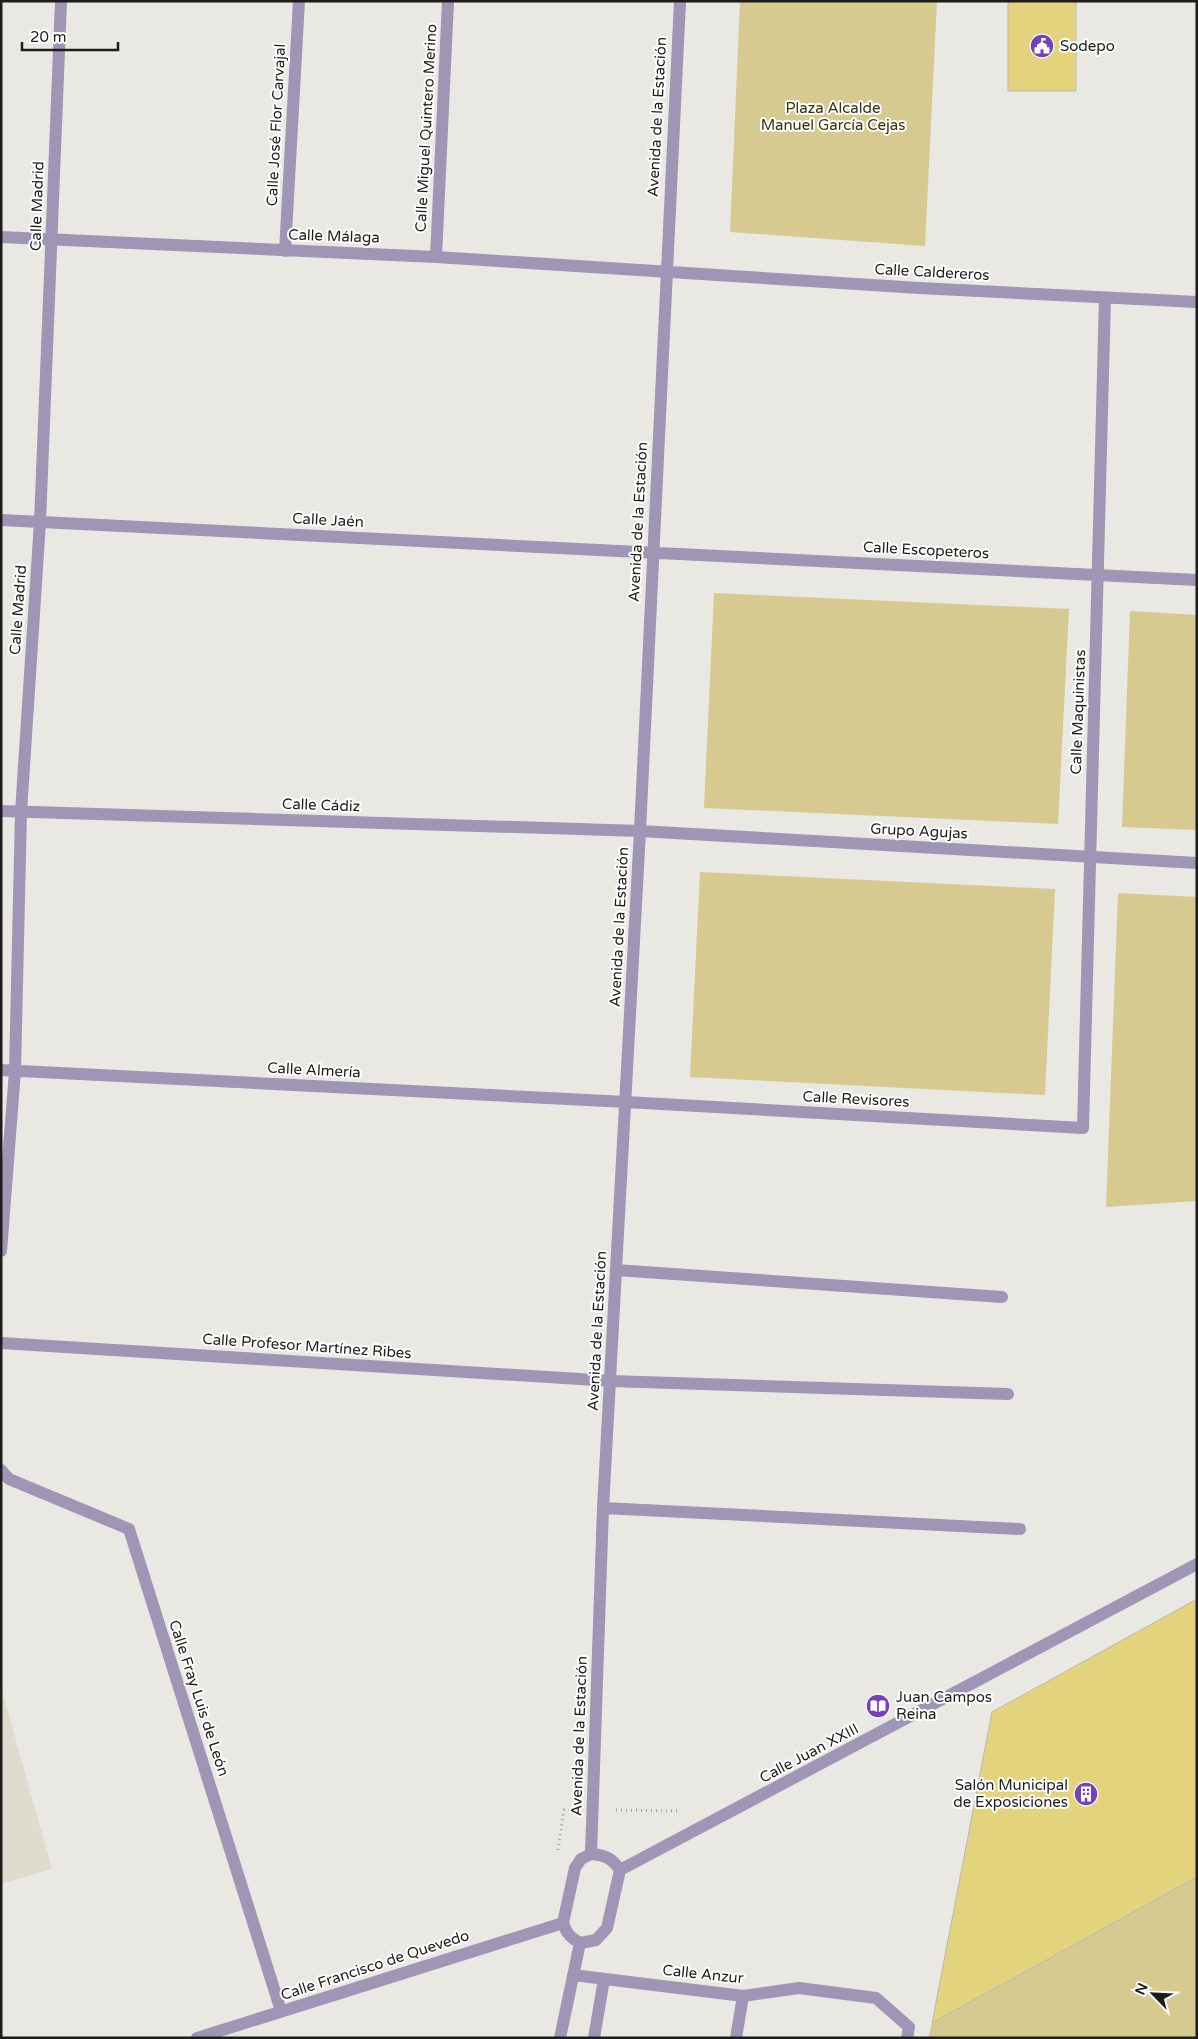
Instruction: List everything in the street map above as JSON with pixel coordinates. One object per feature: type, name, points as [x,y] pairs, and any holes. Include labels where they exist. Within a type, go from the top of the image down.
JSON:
[{"type":"street","name":"Calle Madrid","points":[[1,1251],[15,1071],[21,812],[40,522],[61,1]]},
{"type":"street","name":"Calle José Flor Carvajal","points":[[286,251],[299,1]]},
{"type":"street","name":"Calle Miguel Quintero Merino","points":[[436,256],[448,1]]},
{"type":"street","name":"Avenida de la Estación","points":[[591,1854],[603,1508],[640,831],[665,272],[680,1]]},
{"type":"street","name":"Calle Málaga","points":[[1,237],[286,251],[436,256],[665,272]]},
{"type":"street","name":"Calle Caldereros","points":[[665,272],[919,288],[1197,302]]},
{"type":"street","name":"Calle Maquinistas","points":[[1083,1128],[1105,298]]},
{"type":"street","name":"Calle Jaén","points":[[1,520],[653,552]]},
{"type":"street","name":"Calle Escopeteros","points":[[653,552],[1197,580]]},
{"type":"street","name":"Calle Cádiz","points":[[1,811],[640,831]]},
{"type":"street","name":"Grupo Agujas","points":[[640,831],[1197,863]]},
{"type":"street","name":"Calle Almería","points":[[1,1070],[626,1102]]},
{"type":"street","name":"Calle Revisores","points":[[626,1102],[1083,1128]]},
{"type":"street","points":[[616,1270],[1002,1296]]},
{"type":"street","name":"Calle Profesor Martínez Ribes","points":[[1,1343],[611,1381],[1008,1394]]},
{"type":"street","name":"Calle Fray Luis de León","points":[[1,1470],[9,1479],[129,1529],[281,2012]]},
{"type":"street","points":[[603,1508],[1020,1529]]},
{"type":"street","name":"Calle Juan XXIII","points":[[620,1870],[1197,1564]]},
{"type":"street","points":[[591,1854],[605,1855],[615,1862],[620,1870],[607,1928],[596,1940],[580,1943],[572,1939],[563,1923],[575,1868],[581,1859],[591,1854]]},
{"type":"street","name":"Calle Francisco de Quevedo","points":[[197,2038],[563,1923]]},
{"type":"street","points":[[560,2038],[580,1943]]},
{"type":"street","name":"Calle Anzur","points":[[573,1975],[743,1996],[799,1988],[876,1998],[908,2033]]},
{"type":"street","points":[[594,2038],[604,1979]]},
{"type":"street","points":[[736,2038],[743,1996]]},
{"type":"shaded area","points":[[1,1687],[52,1869],[1,1884]]},
{"type":"green space","name":"Plaza Alcalde Manuel García Cejas","points":[[740,1],[937,1],[925,246],[730,232]]},
{"type":"green space","points":[[714,593],[1069,609],[1058,824],[704,808]]},
{"type":"green space","points":[[1130,611],[1197,615],[1197,830],[1122,827]]},
{"type":"green space","points":[[700,872],[1055,889],[1045,1095],[690,1077]]},
{"type":"green space","points":[[1118,893],[1197,897],[1197,1201],[1106,1207]]},
{"type":"green space","points":[[1197,1877],[1197,2038],[928,2038],[932,2023]]},
{"type":"building","name":"Sodepo","points":[[1008,1],[1076,1],[1076,91],[1008,91]]},
{"type":"building","name":"Salón Municipal de Exposiciones","points":[[1197,1599],[1197,1877],[932,2023],[992,1712]]},
{"type":"place","name":"Sodepo","points":[[1042,46]]},
{"type":"place","name":"Juan Campos Reina","points":[[878,1706]]},
{"type":"place","name":"Salón Municipal de Exposiciones","points":[[1086,1794]]}]
